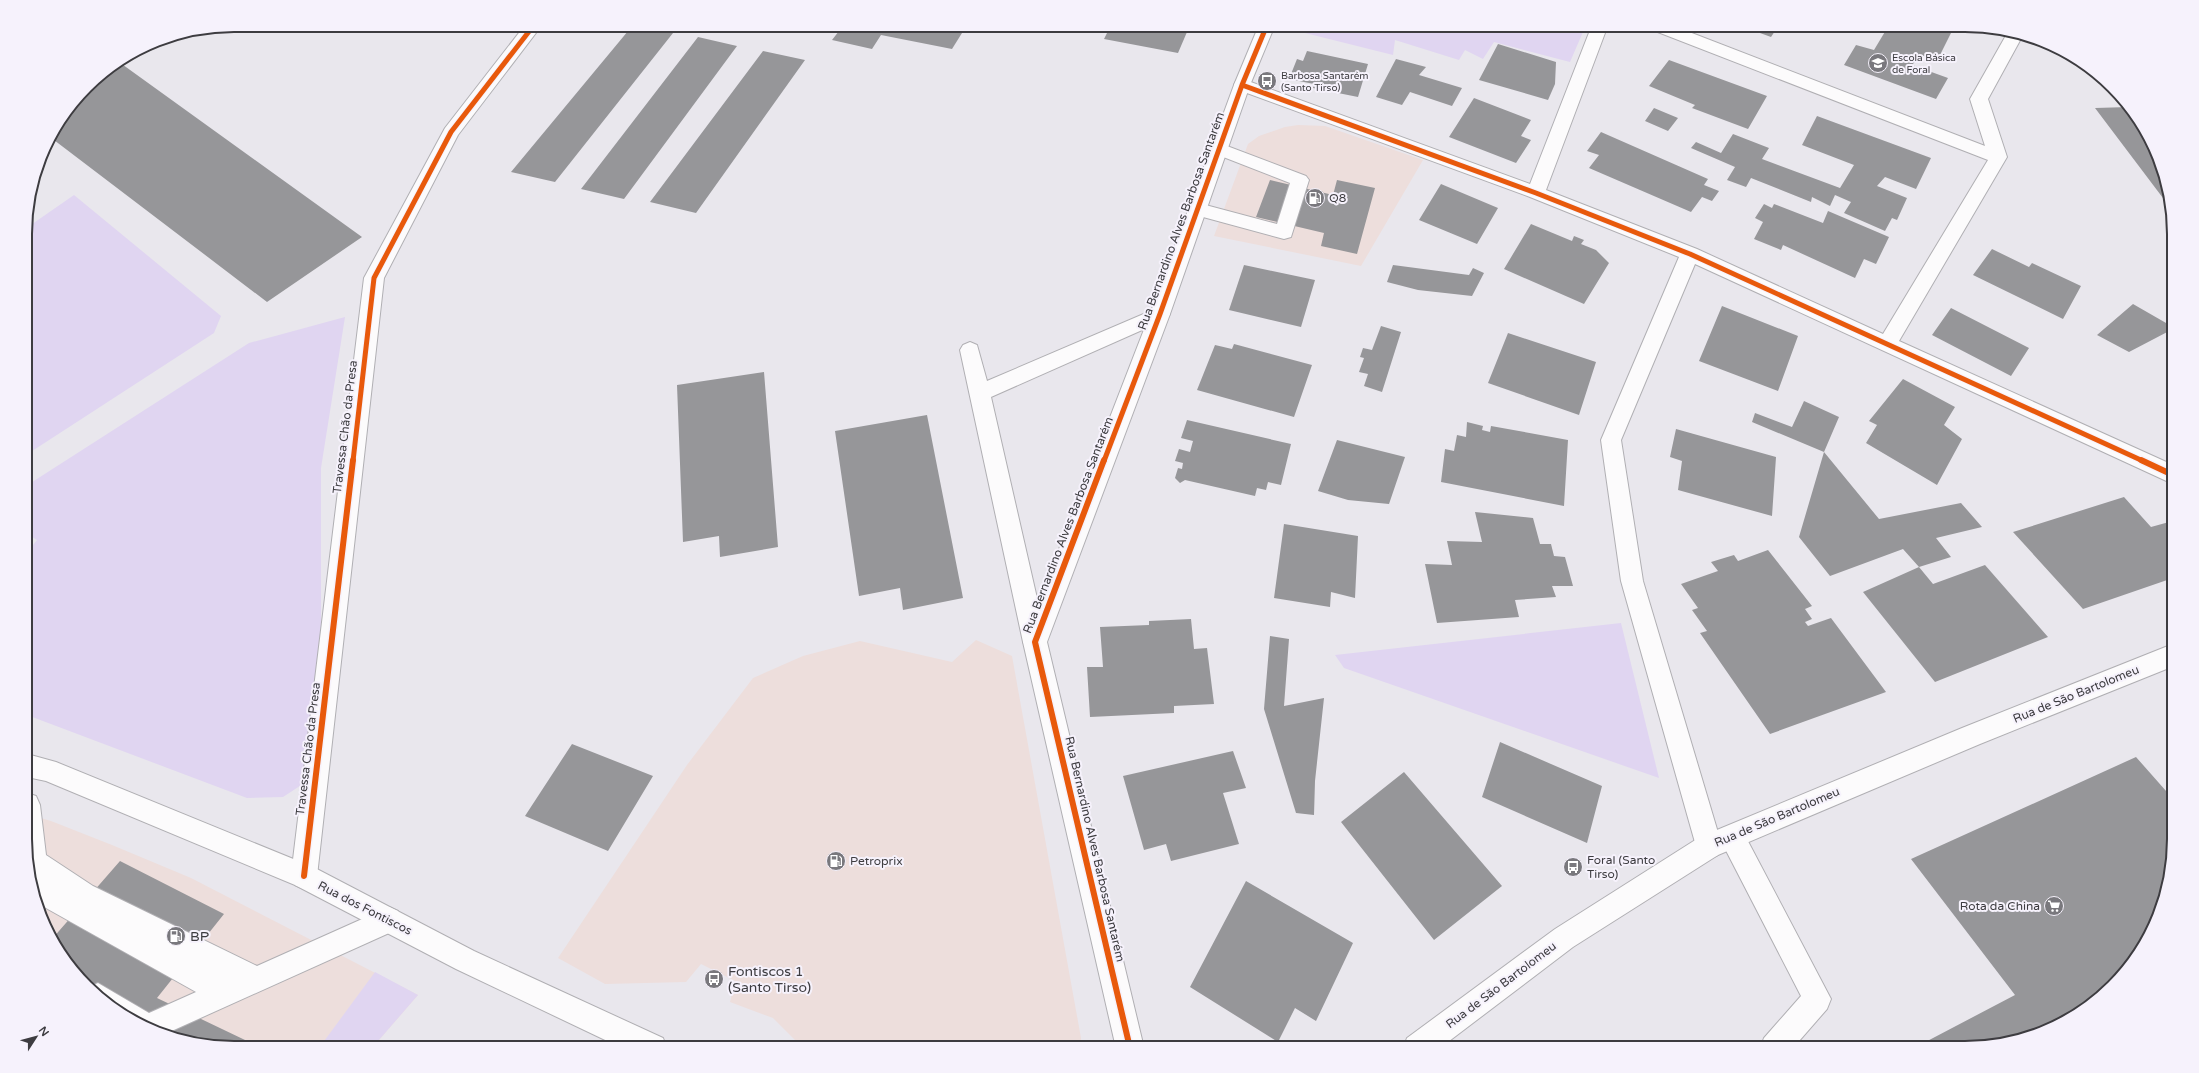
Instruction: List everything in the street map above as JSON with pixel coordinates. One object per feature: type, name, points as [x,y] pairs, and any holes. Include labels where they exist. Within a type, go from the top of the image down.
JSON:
[{"type":"street","name":"Travessa Chão da Presa","points":[[304,876],[374,278],[451,132],[529,32]]},
{"type":"street","name":"Rua Bernardino Alves Barbosa Santarém","points":[[1128,1041],[1035,642],[1160,314],[1242,85],[1264,32]]},
{"type":"street","points":[[1536,193],[1597,32]]},
{"type":"street","points":[[1674,32],[1998,157]]},
{"type":"street","points":[[1886,345],[1998,157],[1979,99],[2013,38]]},
{"type":"street","points":[[1242,85],[1536,193],[1619,228],[1690,254],[2167,472]]},
{"type":"street","points":[[1198,209],[1284,232],[1300,180],[1219,149]]},
{"type":"street","points":[[1690,254],[1611,440],[1632,581],[1721,841],[1817,999],[1780,1041]]},
{"type":"street","points":[[979,393],[1160,314]]},
{"type":"street","points":[[970,350],[1035,642]]},
{"type":"street","name":"Rua de São Bartolomeu","points":[[1426,1041],[1564,938],[1721,841],[1970,736],[2167,658]]},
{"type":"street","name":"Rua dos Fontiscos","points":[[32,766],[47,770],[304,876],[465,960],[638,1041]]},
{"type":"street","points":[[36,879],[84,895],[257,980]]},
{"type":"street","points":[[36,880],[225,993]]},
{"type":"street","points":[[155,1025],[389,920]]},
{"type":"shaded area","points":[[1301,32],[1583,32],[1570,62],[1494,42],[1483,59],[1465,50],[1459,60],[1395,40],[1393,55]]},
{"type":"shaded area","name":"Q8","points":[[1298,125],[1325,126],[1423,160],[1361,266],[1214,236],[1248,144],[1259,136],[1285,127]]},
{"type":"shaded area","points":[[74,195],[221,316],[214,333],[32,451],[32,234],[32,224]]},
{"type":"shaded area","points":[[345,317],[321,468],[321,693],[303,784],[283,797],[247,798],[32,717],[32,546],[37,540],[32,537],[32,482],[249,343]]},
{"type":"shaded area","points":[[1621,623],[1659,778],[1344,668],[1335,655]]},
{"type":"shaded area","name":"Petroprix","points":[[976,640],[1012,656],[1081,1041],[796,1041],[773,1018],[730,1002],[735,981],[701,964],[686,982],[605,984],[558,958],[687,765],[753,678],[803,656],[860,641],[952,662]]},
{"type":"shaded area","name":"BP","points":[[32,815],[51,821],[191,878],[418,995],[378,1041],[221,1041],[194,1037],[157,1026],[133,1014],[101,991],[82,972],[59,940],[47,916],[36,879],[32,852]]},
{"type":"shaded area","points":[[375,972],[418,995],[378,1041],[324,1041]]},
{"type":"building","points":[[627,32],[673,33],[555,182],[511,172]]},
{"type":"building","points":[[838,32],[963,32],[952,49],[881,35],[872,49],[832,40]]},
{"type":"building","points":[[1108,32],[1187,32],[1178,53],[1104,39]]},
{"type":"building","points":[[1757,32],[1774,32],[1771,37]]},
{"type":"building","points":[[1885,32],[1952,32],[1937,61],[1921,55],[1912,65],[1948,78],[1936,99],[1844,65],[1856,45],[1874,50]]},
{"type":"building","points":[[698,37],[737,46],[624,199],[581,189]]},
{"type":"building","points":[[1498,44],[1556,62],[1555,84],[1548,100],[1479,80]]},
{"type":"building","points":[[763,51],[805,60],[696,213],[650,202]]},
{"type":"building","points":[[1307,51],[1368,64],[1358,97],[1313,88],[1314,84],[1289,79],[1297,59],[1303,61]]},
{"type":"building","points":[[1396,59],[1426,67],[1419,75],[1462,88],[1452,106],[1410,92],[1402,105],[1376,97]]},
{"type":"building","points":[[1669,60],[1767,96],[1748,129],[1692,108],[1695,105],[1649,86]]},
{"type":"building","points":[[123,65],[362,237],[267,302],[55,141],[66,122],[91,91]]},
{"type":"building","points":[[1474,98],[1531,120],[1521,136],[1531,140],[1516,163],[1449,137]]},
{"type":"building","points":[[2122,107],[2125,111],[2140,133],[2152,157],[2164,199],[2095,108]]},
{"type":"building","points":[[1654,108],[1678,118],[1668,131],[1645,121]]},
{"type":"building","points":[[1817,116],[1931,158],[1916,189],[1885,177],[1877,186],[1907,198],[1897,220],[1892,218],[1885,231],[1844,213],[1851,202],[1835,195],[1830,206],[1812,197],[1811,202],[1751,178],[1746,187],[1727,180],[1735,167],[1691,148],[1696,142],[1721,153],[1733,134],[1769,148],[1762,159],[1840,188],[1854,165],[1802,145]]},
{"type":"building","points":[[1601,132],[1708,179],[1704,185],[1719,191],[1712,201],[1702,197],[1691,212],[1589,168],[1599,155],[1587,151]]},
{"type":"building","points":[[1270,180],[1333,195],[1337,180],[1375,188],[1357,254],[1321,246],[1324,233],[1256,217]]},
{"type":"building","points":[[1441,184],[1498,208],[1477,244],[1419,220]]},
{"type":"building","points":[[1764,204],[1772,208],[1774,204],[1823,223],[1828,211],[1889,237],[1876,264],[1864,259],[1855,278],[1783,245],[1781,250],[1754,239],[1763,222],[1755,218]]},
{"type":"building","points":[[1531,224],[1572,241],[1574,236],[1584,240],[1581,244],[1596,250],[1609,263],[1584,304],[1504,269]]},
{"type":"building","points":[[1992,249],[2029,267],[2032,263],[2081,286],[2063,319],[1973,275]]},
{"type":"building","points":[[1244,265],[1315,280],[1301,327],[1229,310]]},
{"type":"building","points":[[1393,265],[1469,275],[1473,268],[1484,273],[1472,296],[1418,290],[1387,282]]},
{"type":"building","points":[[2133,304],[2167,324],[2167,332],[2129,352],[2097,335]]},
{"type":"building","points":[[1722,306],[1798,336],[1778,391],[1699,361]]},
{"type":"building","points":[[1951,308],[2029,348],[2011,376],[1932,335]]},
{"type":"building","points":[[1381,326],[1401,332],[1382,392],[1364,386],[1368,374],[1359,372],[1364,358],[1360,357],[1363,348],[1372,350]]},
{"type":"building","points":[[1508,333],[1596,362],[1579,415],[1488,383]]},
{"type":"building","points":[[1234,344],[1312,365],[1294,417],[1197,390],[1215,345],[1232,349]]},
{"type":"building","points":[[764,372],[778,547],[720,557],[719,536],[683,542],[677,385]]},
{"type":"building","points":[[1903,379],[1955,407],[1944,425],[1962,439],[1937,485],[1866,443],[1877,425],[1869,421]]},
{"type":"building","points":[[1804,401],[1839,417],[1824,452],[1752,422],[1755,413],[1792,427]]},
{"type":"building","points":[[927,415],[963,598],[903,610],[900,588],[859,596],[835,431]]},
{"type":"building","points":[[1187,420],[1291,444],[1281,485],[1268,482],[1266,490],[1257,488],[1255,496],[1185,480],[1180,483],[1175,478],[1178,468],[1182,469],[1183,463],[1175,461],[1179,449],[1190,452],[1193,441],[1181,438]]},
{"type":"building","points":[[1467,422],[1483,426],[1482,430],[1490,432],[1491,426],[1568,440],[1564,506],[1441,482],[1445,449],[1454,451],[1457,435],[1466,437]]},
{"type":"building","points":[[1676,429],[1776,457],[1772,516],[1678,490],[1682,461],[1670,457]]},
{"type":"building","points":[[1337,440],[1405,457],[1389,504],[1348,500],[1318,491]]},
{"type":"building","points":[[1824,452],[1879,519],[1961,503],[1982,527],[1936,538],[1951,557],[1919,567],[1903,549],[1830,576],[1799,537]]},
{"type":"building","points":[[2124,497],[2151,527],[2167,523],[2167,580],[2083,609],[2013,532]]},
{"type":"building","points":[[1475,512],[1533,518],[1540,544],[1551,544],[1554,556],[1565,557],[1573,586],[1552,586],[1556,597],[1515,600],[1519,617],[1437,623],[1425,564],[1452,565],[1447,541],[1482,542]]},
{"type":"building","points":[[1284,524],[1358,536],[1355,598],[1331,592],[1330,607],[1274,598]]},
{"type":"building","points":[[1768,550],[1812,606],[1805,609],[1812,619],[1805,622],[1808,626],[1831,618],[1886,692],[1770,734],[1700,633],[1707,631],[1692,610],[1698,608],[1681,584],[1718,571],[1711,562],[1734,555],[1738,561]]},
{"type":"building","points":[[1985,565],[2048,637],[1935,682],[1863,592],[1919,567],[1933,584]]},
{"type":"building","points":[[1191,619],[1194,649],[1207,648],[1214,704],[1174,706],[1174,713],[1090,717],[1087,667],[1103,667],[1100,627],[1149,625],[1149,621]]},
{"type":"building","points":[[1270,636],[1289,639],[1284,706],[1324,698],[1315,781],[1314,815],[1296,813],[1264,709]]},
{"type":"building","points":[[1500,742],[1602,786],[1587,843],[1482,797]]},
{"type":"building","points":[[572,744],[653,776],[608,851],[525,816]]},
{"type":"building","points":[[1233,751],[1246,788],[1223,793],[1239,844],[1171,861],[1166,844],[1144,850],[1123,776]]},
{"type":"building","name":"Rota da China","points":[[2136,757],[2167,792],[2167,852],[2163,879],[2152,916],[2140,940],[2117,972],[2088,999],[2066,1014],[2042,1026],[2017,1034],[1978,1041],[1927,1041],[2015,995],[1911,859]]},
{"type":"building","points":[[1404,772],[1502,886],[1434,940],[1341,822]]},
{"type":"building","points":[[120,861],[224,914],[157,998],[247,1041],[221,1041],[194,1037],[157,1026],[133,1014],[111,999],[91,982],[74,962],[56,934]]},
{"type":"building","points":[[1246,881],[1353,943],[1316,1021],[1295,1008],[1278,1041],[1190,987]]},
{"type":"cycle path","points":[[304,876],[374,278],[451,132],[529,32]]},
{"type":"cycle path","points":[[1128,1041],[1035,642],[1160,314],[1242,85],[1264,32]]},
{"type":"cycle path","points":[[1242,85],[1536,193],[1690,254],[2167,472]]},
{"type":"place","name":"Escola Básica de Foral","points":[[1878,63]]},
{"type":"place","name":"Barbosa Santarém (Santo Tirso)","points":[[1267,81]]},
{"type":"place","name":"Q8","points":[[1315,198]]},
{"type":"place","name":"Petroprix","points":[[836,861]]},
{"type":"place","name":"Foral (Santo Tirso)","points":[[1573,867]]},
{"type":"place","name":"Rota da China","points":[[2054,906]]},
{"type":"place","name":"BP","points":[[176,936]]},
{"type":"place","name":"Fontiscos 1 (Santo Tirso)","points":[[714,979]]}]
